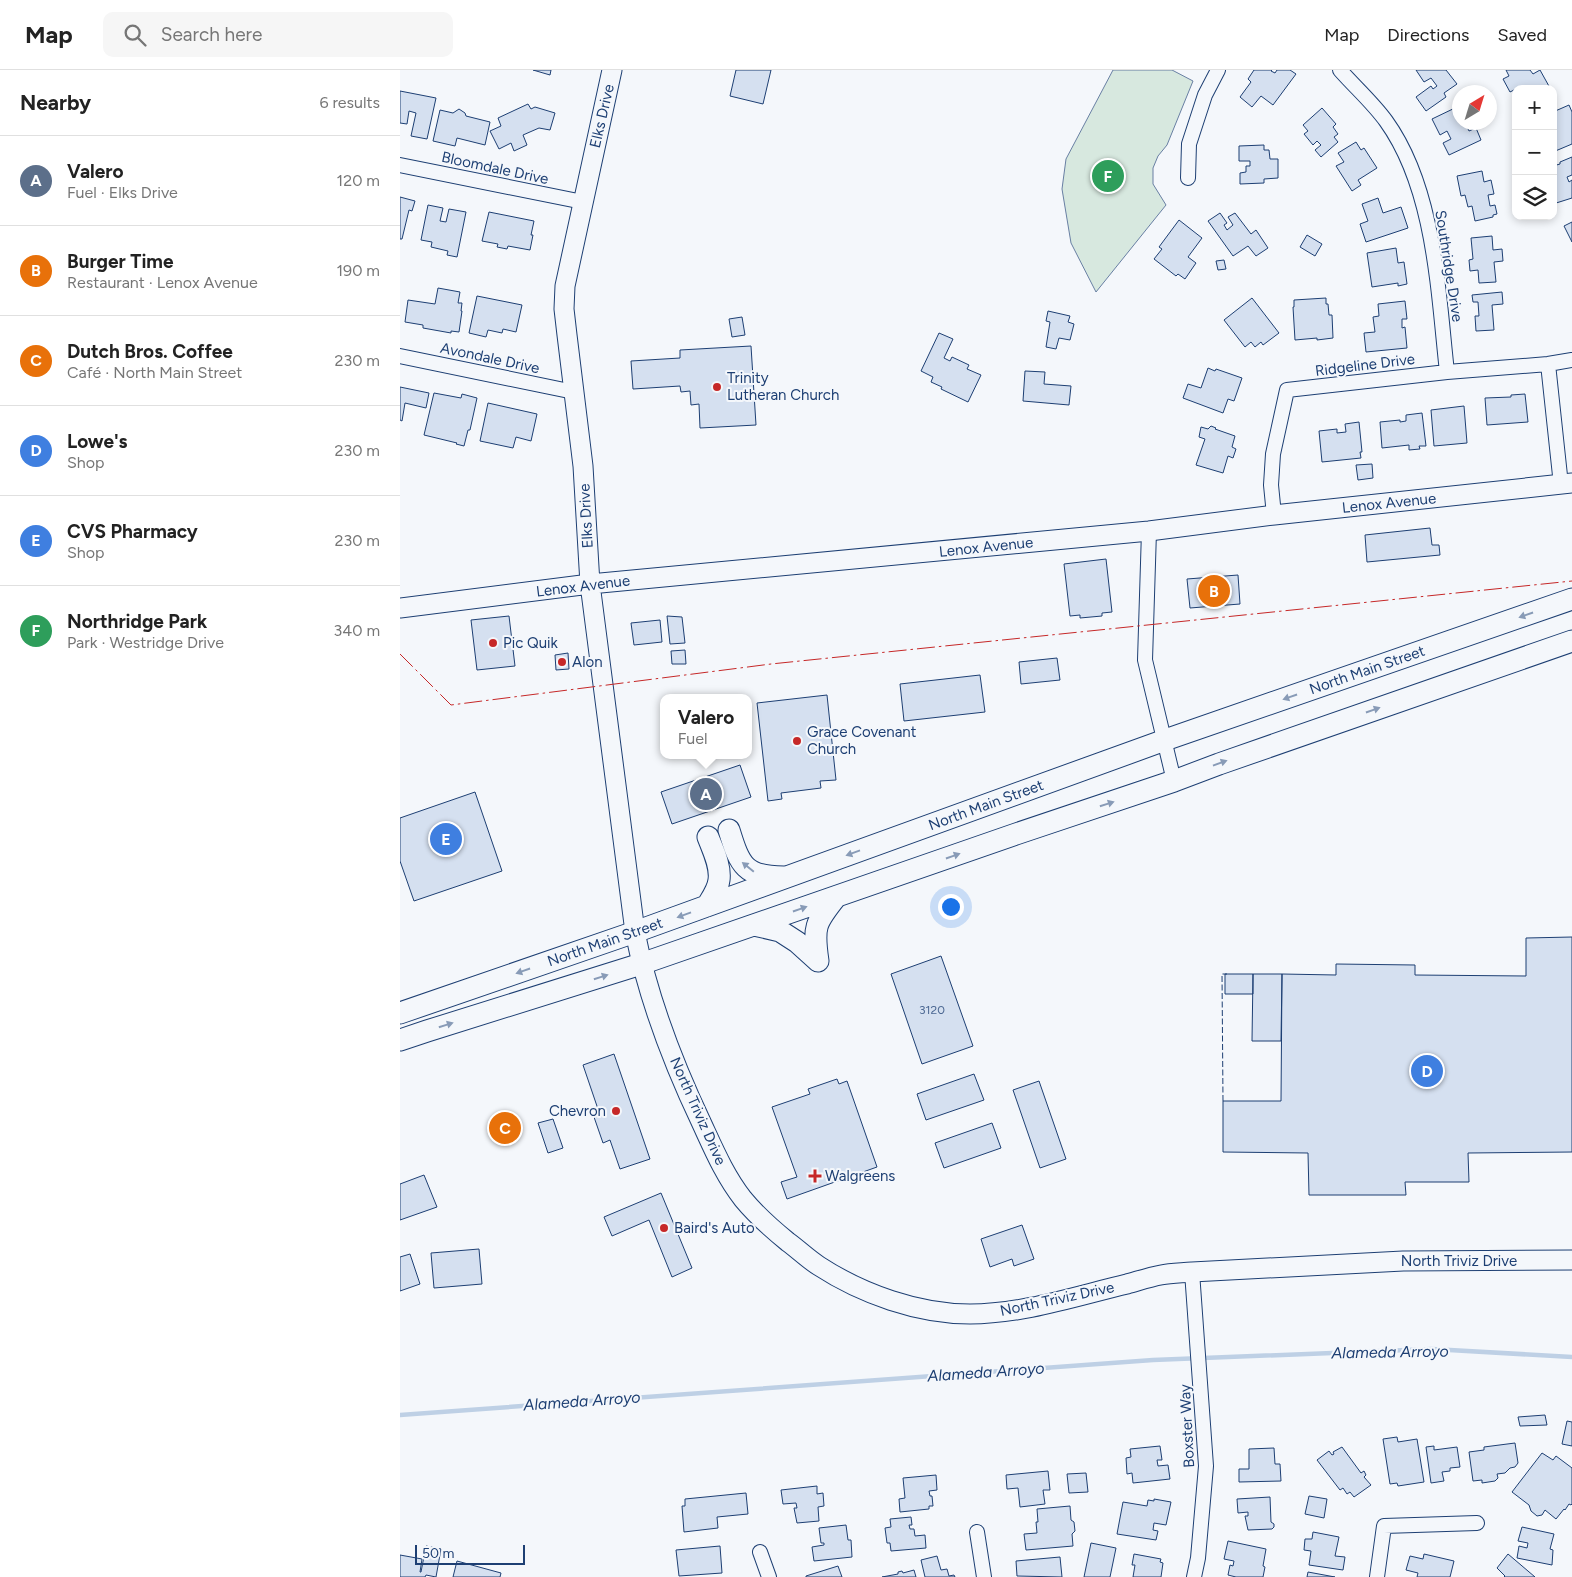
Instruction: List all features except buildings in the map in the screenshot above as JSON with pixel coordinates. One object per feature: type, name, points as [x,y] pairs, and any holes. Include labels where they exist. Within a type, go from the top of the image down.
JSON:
[{"type":"main road","name":"North Main Street","points":[[408,1010],[635,932],[1165,740],[1572,599]]},
{"type":"main road","name":"North Main Street","points":[[400,1040],[641,964],[1174,781],[1572,641]]},
{"type":"main road","points":[[729,830],[736,854],[743,865],[767,877],[787,877]]},
{"type":"main road","points":[[707,906],[720,880],[717,859],[708,837]]},
{"type":"main road","points":[[754,925],[780,931],[797,942],[818,961],[814,938],[820,918],[836,897]]},
{"type":"street","name":"Elks Drive","points":[[612,70],[564,286],[564,309],[583,466],[590,584],[635,932],[641,964]]},
{"type":"street","points":[[1188,178],[1189,144],[1205,96],[1218,70]]},
{"type":"street","name":"Southridge Drive","points":[[1340,70],[1386,122],[1412,168],[1421,196],[1433,249],[1447,372]]},
{"type":"street","name":"Bloomdale Drive","points":[[400,165],[583,202]]},
{"type":"street","name":"Avondale Drive","points":[[400,356],[574,392]]},
{"type":"street","name":"Ridgeline Drive","points":[[1274,515],[1271,484],[1273,454],[1287,390],[1572,360]]},
{"type":"street","points":[[1548,364],[1567,484]]},
{"type":"street","name":"Lenox Avenue","points":[[400,608],[590,584],[1149,531],[1274,515],[1567,484]]},
{"type":"street","points":[[1149,531],[1145,660],[1174,781]]},
{"type":"street","name":"North Triviz Drive","points":[[641,964],[671,1051],[694,1107],[720,1165],[744,1200],[770,1228],[818,1266],[847,1282],[879,1296],[912,1306],[946,1313],[997,1313],[1038,1306],[1162,1275],[1192,1272],[1403,1261],[1572,1260]]},
{"type":"street","name":"Boxster Way","points":[[1192,1272],[1206,1466],[1198,1558],[1194,1577]]},
{"type":"street","points":[[1377,1577],[1384,1526],[1477,1523]]},
{"type":"street","points":[[977,1532],[984,1577]]},
{"type":"street","points":[[760,1552],[769,1577]]},
{"type":"shaded area","points":[[1113,70],[1172,70],[1193,81],[1167,145],[1158,156],[1153,168],[1153,184],[1166,205],[1096,292],[1071,243],[1062,189],[1066,159]]},
{"type":"waterway","name":"Alameda Arroyo","points":[[400,1415],[1153,1360],[1432,1349],[1572,1357]]},
{"type":"fence","points":[[1223,1101],[1222,974],[1227,974]]},
{"type":"power","points":[[400,654],[451,705],[771,664],[1572,581]]},
{"type":"place","name":"Northridge Park","points":[[1108,176]]},
{"type":"place","name":"Trinity Lutheran Church","points":[[717,387]]},
{"type":"place","name":"Burger Time","points":[[1214,591]]},
{"type":"place","name":"Pic Quik","points":[[493,643]]},
{"type":"place","name":"Alon","points":[[562,662]]},
{"type":"place","name":"Grace Covenant Church","points":[[797,741]]},
{"type":"place","name":"Valero","points":[[706,794]]},
{"type":"place","name":"CVS Pharmacy","points":[[446,839]]},
{"type":"place","name":"Lowe's","points":[[1427,1071]]},
{"type":"place","name":"Chevron","points":[[616,1111]]},
{"type":"place","name":"Dutch Bros. Coffee","points":[[505,1128]]},
{"type":"place","name":"Walgreens","points":[[815,1176]]},
{"type":"place","name":"Baird's Auto","points":[[664,1228]]}]
